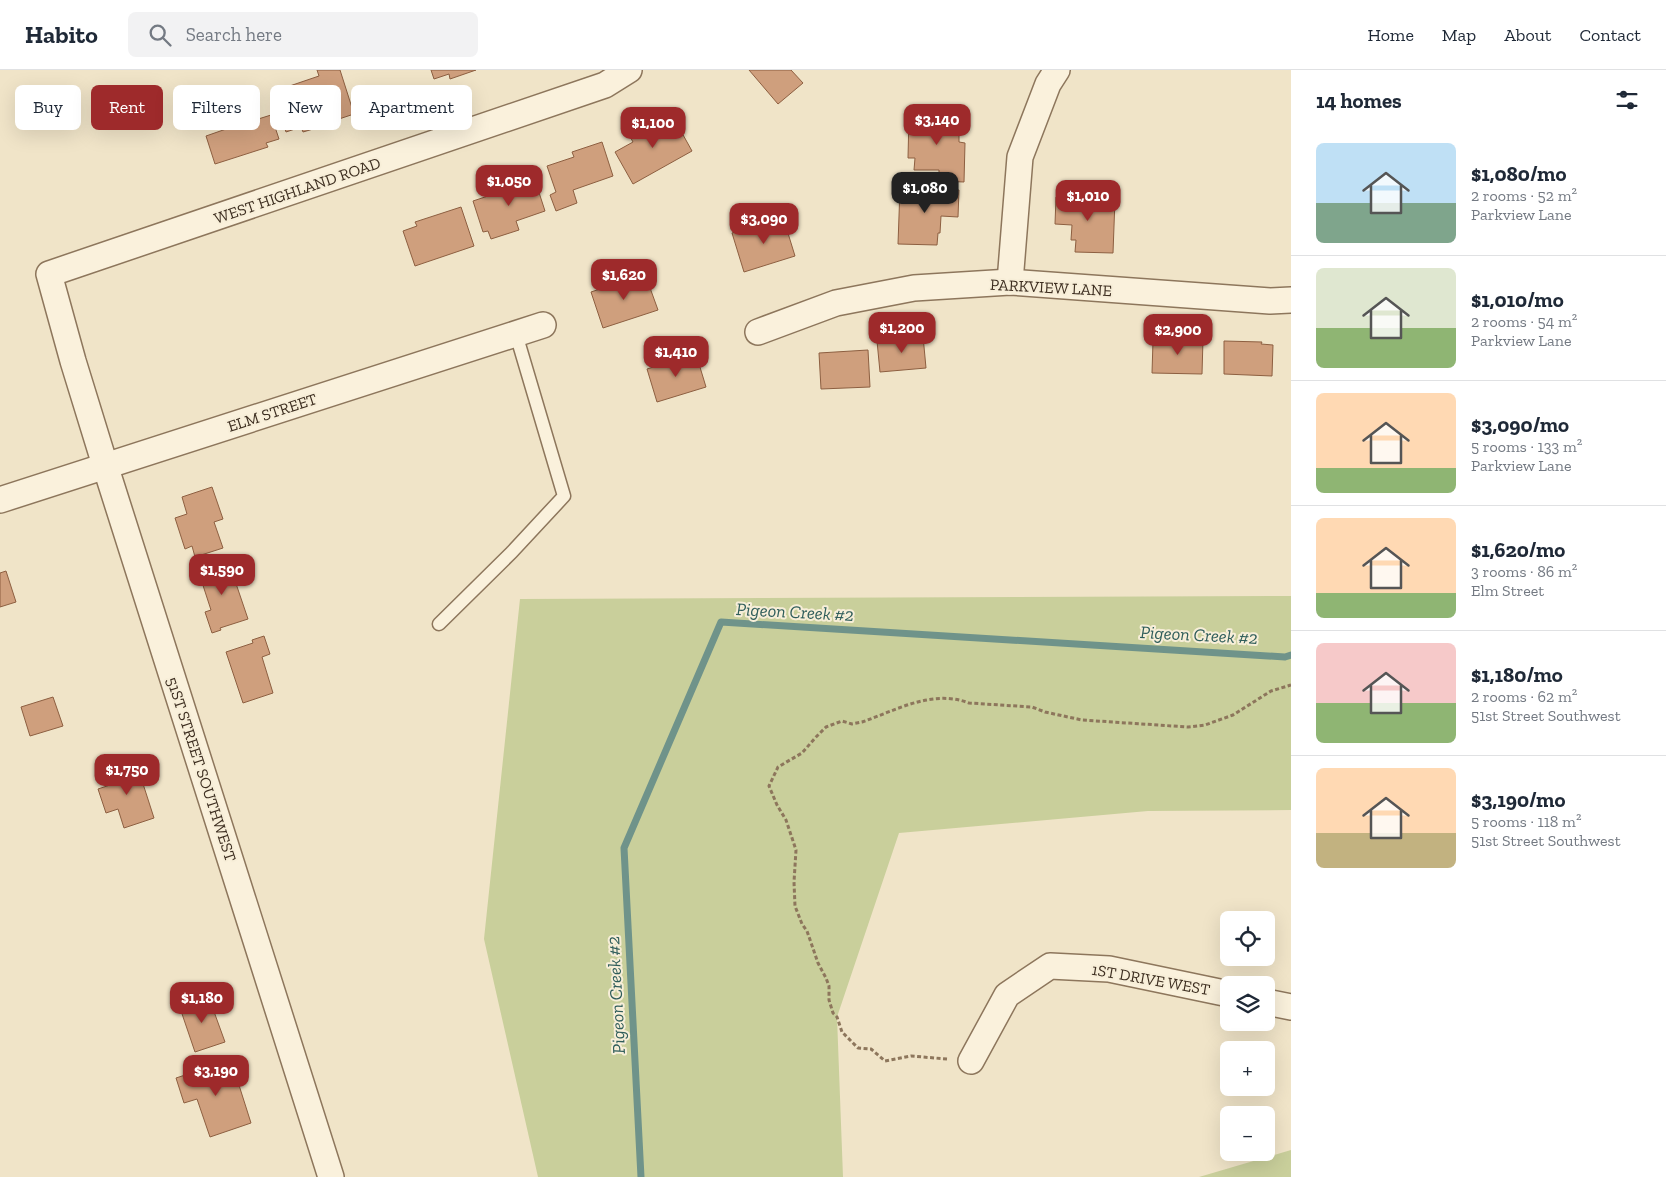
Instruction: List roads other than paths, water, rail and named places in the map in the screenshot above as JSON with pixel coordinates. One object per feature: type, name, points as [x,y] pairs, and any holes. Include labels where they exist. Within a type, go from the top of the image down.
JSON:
[{"type":"street","name":"WEST HIGHLAND ROAD","points":[[73,361],[49,274],[605,85],[629,70]]},
{"type":"street","points":[[1010,282],[1020,157],[1048,84],[1057,70]]},
{"type":"street","name":"PARKVIEW LANE","points":[[758,332],[836,303],[914,288],[1010,282],[1270,301],[1291,300]]},
{"type":"street","name":"ELM STREET","points":[[0,500],[544,325]]},
{"type":"street","name":"51ST STREET SOUTHWEST","points":[[73,361],[331,1177]]},
{"type":"street","name":"1ST DRIVE WEST","points":[[971,1061],[1007,995],[1050,966],[1109,969],[1220,992]]},
{"type":"street","points":[[1275,1004],[1291,1007]]},
{"type":"lane","points":[[439,624],[512,552],[564,496],[516,334]]},
{"type":"waterway","name":"Pigeon Creek #2","points":[[641,1177],[624,848],[721,622],[1285,657],[1291,655]]}]
